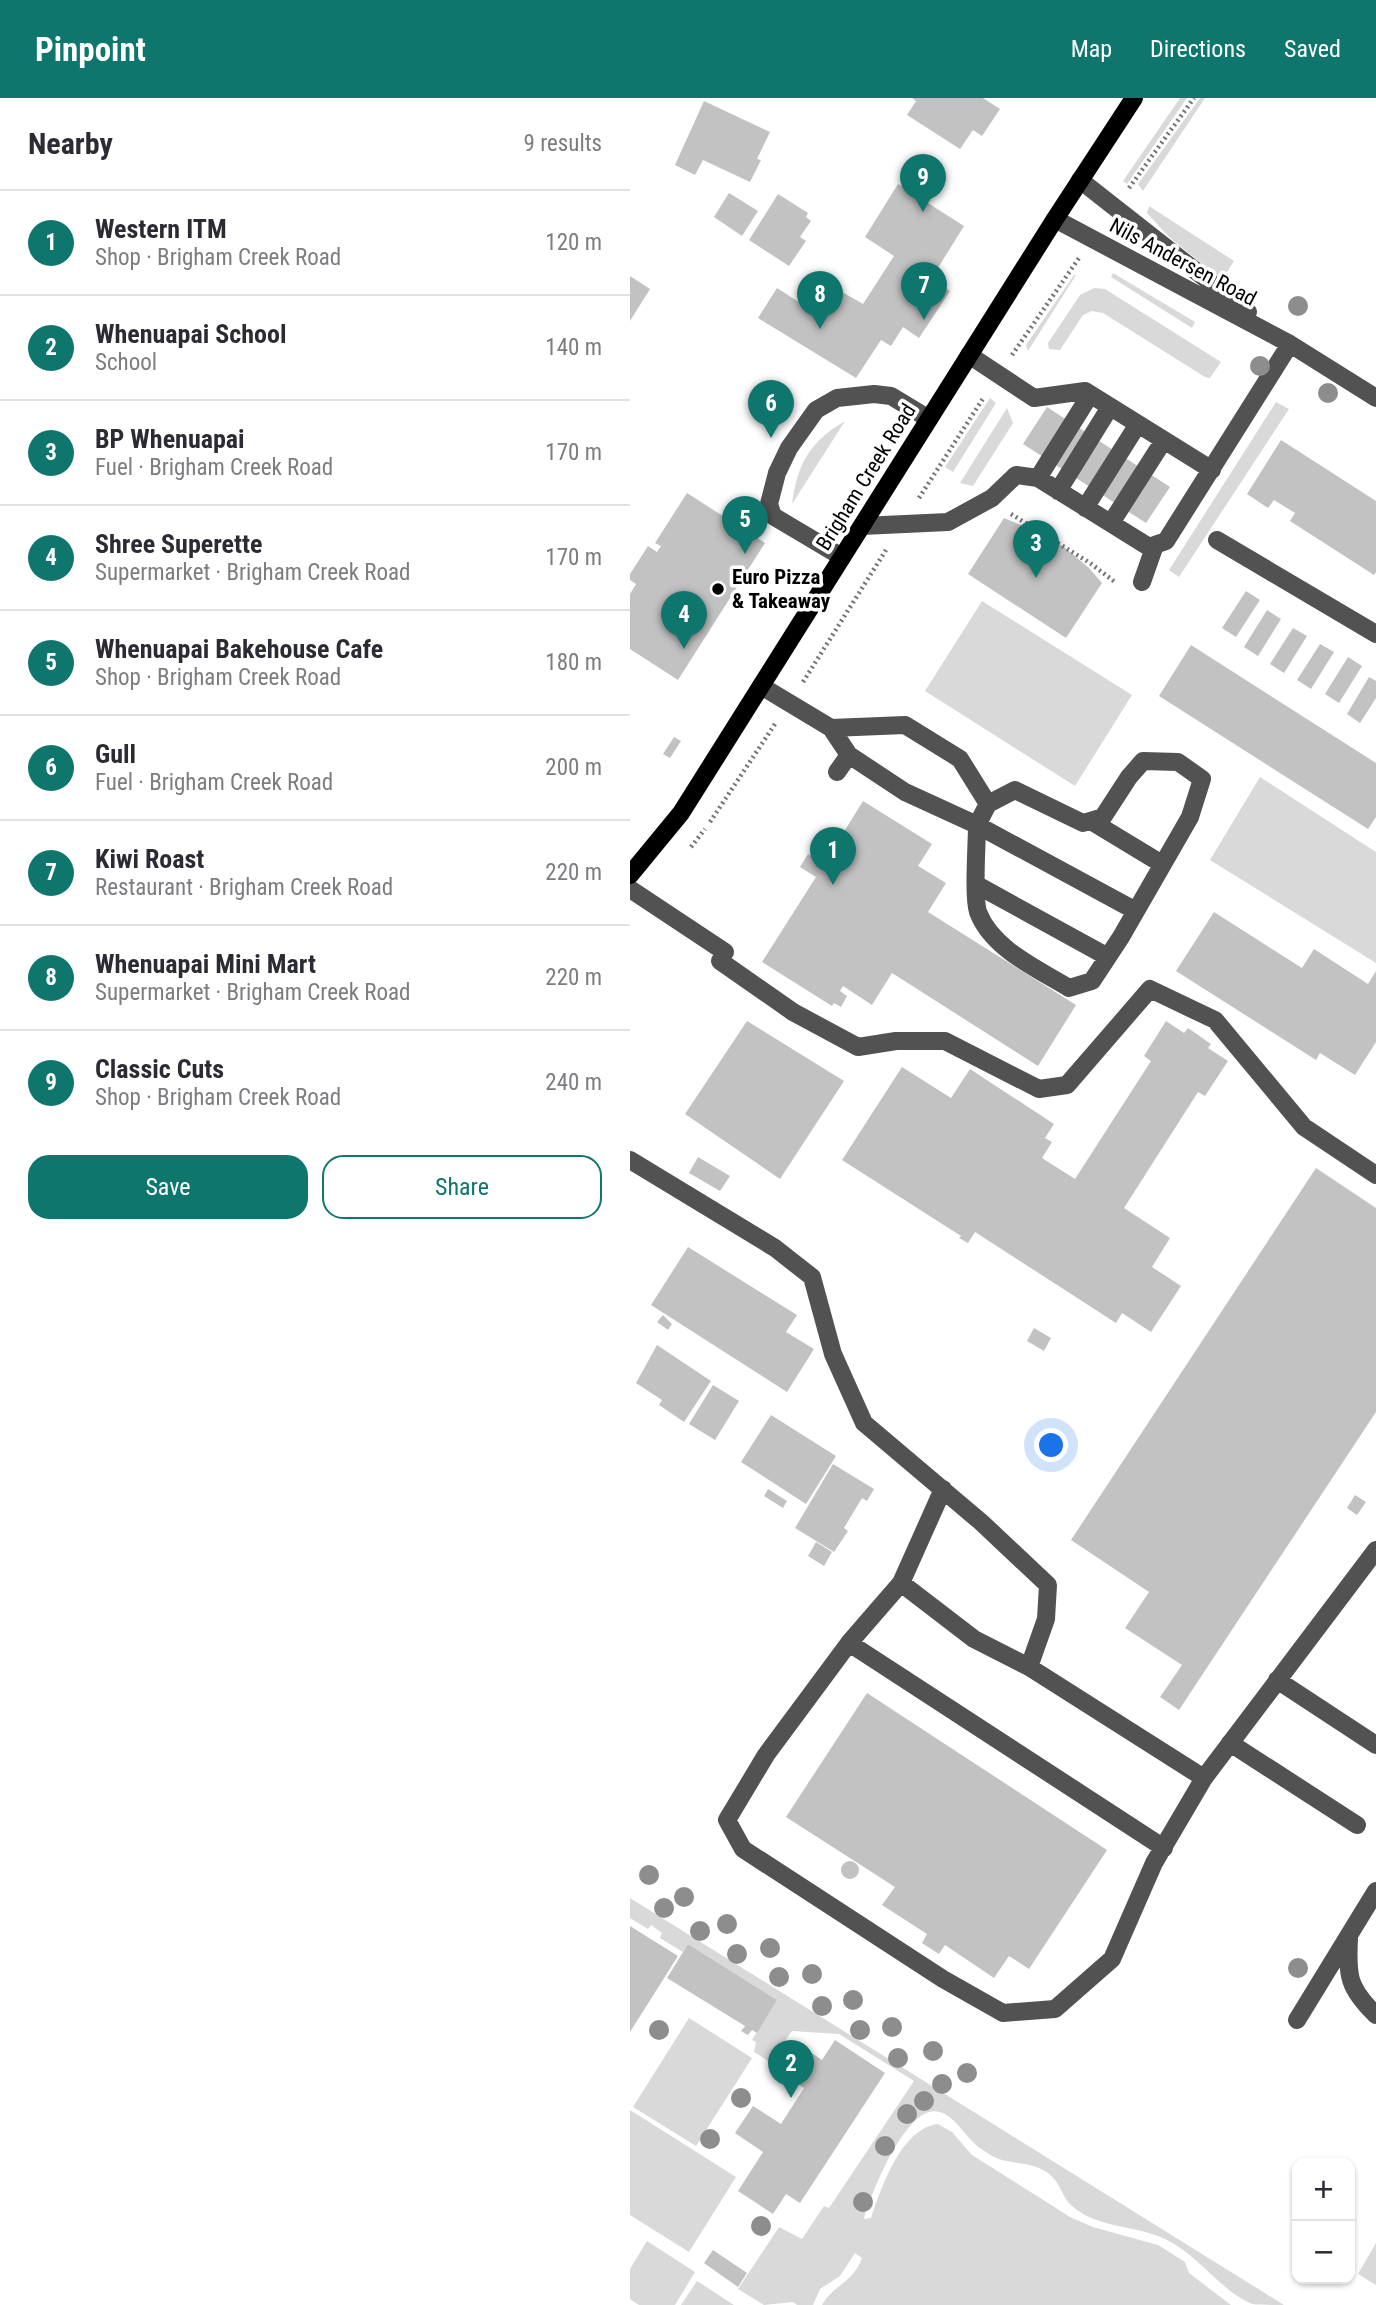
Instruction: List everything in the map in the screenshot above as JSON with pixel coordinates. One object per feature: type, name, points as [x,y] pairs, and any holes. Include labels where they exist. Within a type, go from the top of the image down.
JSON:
[{"type":"main road","name":"Brigham Creek Road","points":[[630,876],[681,813],[1134,98]]},
{"type":"street","name":"Nils Andersen Road","points":[[1080,180],[1290,344]]},
{"type":"street","name":"Nils Andersen Road","points":[[1055,219],[1290,344],[1376,398]]},
{"type":"street","points":[[862,526],[948,522],[992,498],[1016,475],[1038,478],[1149,547],[1166,541],[1290,344]]},
{"type":"street","points":[[969,355],[1034,398],[1085,391],[1212,470]]},
{"type":"street","points":[[842,557],[774,516],[769,504],[777,473],[789,449],[817,410],[837,398],[874,394],[891,396],[929,419]]},
{"type":"street","points":[[1038,478],[1090,395]]},
{"type":"street","points":[[1058,491],[1111,407]]},
{"type":"street","points":[[1085,508],[1138,424]]},
{"type":"street","points":[[1111,523],[1164,440]]},
{"type":"street","points":[[1217,540],[1376,634]]},
{"type":"street","points":[[1142,582],[1155,545]]},
{"type":"street","points":[[761,686],[831,728],[849,755],[905,792],[977,825],[1136,911]]},
{"type":"street","points":[[831,728],[905,726],[960,759],[988,804]]},
{"type":"street","points":[[837,772],[849,755]]},
{"type":"street","points":[[1143,761],[1178,762],[1202,779],[1189,817],[1108,957],[1092,981],[1069,988],[1024,961],[990,934],[977,911],[977,825],[988,804],[1015,790],[1083,822],[1091,821],[1103,817],[1143,761]]},
{"type":"street","points":[[1091,821],[1162,864]]},
{"type":"street","points":[[977,885],[1108,957]]},
{"type":"street","points":[[630,889],[793,1012],[858,1047],[897,1041],[945,1041],[1039,1089],[1067,1084],[1150,989],[1215,1020],[1304,1127],[1376,1175]]},
{"type":"street","points":[[630,1160],[775,1248],[812,1277],[833,1354],[864,1423],[981,1522],[1048,1585],[1046,1619],[1029,1667]]},
{"type":"street","points":[[943,1489],[901,1583],[849,1643],[766,1755],[727,1820],[743,1849],[943,1979],[1003,2013],[1055,2009],[1112,1959],[1154,1863],[1204,1778],[1376,1550]]},
{"type":"street","points":[[901,1583],[974,1639],[1029,1667],[1204,1778]]},
{"type":"street","points":[[849,1643],[1164,1848]]},
{"type":"street","points":[[1278,1680],[1376,1745]]},
{"type":"street","points":[[1230,1743],[1357,1825]]},
{"type":"street","points":[[1297,2020],[1376,1891]]},
{"type":"street","points":[[1349,1934],[1347,1970],[1357,1997],[1376,2015]]},
{"type":"path","points":[[1127,190],[1194,98]]},
{"type":"path","points":[[1008,512],[1090,563],[1116,583]]},
{"type":"shaded area","points":[[1180,98],[1187,98],[1127,184],[1123,181]]},
{"type":"shaded area","points":[[1200,98],[1205,98],[1143,191],[1138,184]]},
{"type":"shaded area","points":[[1149,206],[1234,261],[1222,280],[1169,237],[1147,213]]},
{"type":"shaded area","points":[[1113,273],[1195,322],[1192,328],[1111,277]]},
{"type":"shaded area","points":[[1076,275],[1028,351],[1026,345]]},
{"type":"shaded area","points":[[1094,288],[1105,289],[1221,362],[1210,378],[1205,377],[1103,313],[1092,311],[1083,315],[1060,350],[1049,349],[1048,343],[1080,295]]},
{"type":"shaded area","points":[[990,398],[996,403],[953,472],[945,467]]},
{"type":"shaded area","points":[[1276,402],[1289,409],[1179,577],[1169,570]]},
{"type":"shaded area","points":[[1007,408],[1013,423],[973,486],[960,483]]},
{"type":"shaded area","points":[[845,421],[792,504],[802,465],[814,445]]},
{"type":"shaded area","points":[[982,601],[1132,695],[1075,786],[925,691]]},
{"type":"shaded area","points":[[1260,777],[1376,852],[1376,963],[1210,860]]},
{"type":"shaded area","points":[[630,1898],[1284,2305],[1252,2304],[1230,2291],[1189,2255],[1167,2240],[1106,2223],[1082,2213],[1068,2202],[1049,2174],[1034,2166],[991,2155],[976,2145],[945,2114],[937,2111],[918,2118],[908,2128],[880,2176],[864,2219],[871,2218],[880,2192],[903,2148],[913,2136],[938,2124],[952,2132],[972,2155],[1070,2217],[1093,2227],[1158,2245],[1185,2262],[1189,2273],[1231,2305],[822,2305],[831,2293],[854,2273],[862,2258],[855,2253],[840,2276],[820,2289],[813,2305],[797,2305],[793,2302],[764,2305],[738,2289],[779,2227],[802,2239],[824,2206],[829,2208],[914,2081],[839,2034],[792,2031],[770,2062],[754,2052],[756,2042],[752,2040],[777,2000],[688,1944],[683,1952],[660,1938],[662,1933],[651,1925],[648,1929],[630,1918]]},
{"type":"shaded area","points":[[689,2018],[752,2058],[696,2146],[633,2107]]},
{"type":"shaded area","points":[[630,2110],[736,2177],[689,2252],[630,2215]]},
{"type":"shaded area","points":[[647,2241],[695,2272],[675,2305],[639,2305],[630,2299],[630,2269]]},
{"type":"shaded area","points":[[1376,2243],[1376,2285],[1358,2274]]},
{"type":"shaded area","points":[[697,2281],[734,2305],[681,2305]]},
{"type":"building","points":[[912,98],[983,98],[1000,109],[982,136],[973,130],[960,149],[907,115],[916,101]]},
{"type":"building","points":[[704,101],[770,132],[750,182],[703,160],[695,175],[675,165]]},
{"type":"building","points":[[898,184],[964,226],[931,279],[950,291],[919,338],[903,327],[891,346],[881,340],[856,378],[758,318],[777,288],[808,308],[823,281],[863,304],[894,256],[865,237]]},
{"type":"building","points":[[729,193],[758,211],[742,236],[714,217]]},
{"type":"building","points":[[778,194],[808,213],[806,217],[811,221],[800,237],[806,241],[789,266],[749,240]]},
{"type":"building","points":[[630,276],[650,289],[630,321]]},
{"type":"building","points":[[1047,407],[1170,487],[1146,523],[1023,444]]},
{"type":"building","points":[[1281,440],[1376,501],[1374,575],[1290,521],[1295,513],[1274,500],[1268,508],[1247,494]]},
{"type":"building","points":[[687,493],[765,543],[678,680],[630,649],[630,594],[636,584],[630,580],[630,574],[648,546],[657,552],[661,546],[655,543]]},
{"type":"building","points":[[1004,518],[1045,535],[1064,547],[1102,583],[1066,638],[968,574]]},
{"type":"building","points":[[1246,591],[1260,600],[1236,637],[1222,628]]},
{"type":"building","points":[[1267,610],[1281,619],[1258,656],[1244,647]]},
{"type":"building","points":[[1293,628],[1307,636],[1284,673],[1270,664]]},
{"type":"building","points":[[1320,644],[1334,652],[1311,689],[1297,680]]},
{"type":"building","points":[[1191,645],[1376,763],[1376,817],[1368,829],[1159,696]]},
{"type":"building","points":[[1348,657],[1362,666],[1339,703],[1325,694]]},
{"type":"building","points":[[1369,677],[1376,681],[1376,698],[1360,723],[1347,714]]},
{"type":"building","points":[[674,737],[681,741],[670,758],[663,754]]},
{"type":"building","points":[[863,801],[932,844],[918,866],[946,883],[928,912],[1076,1005],[1038,1066],[892,973],[872,1005],[843,986],[840,991],[847,996],[841,1007],[834,1003],[832,1006],[762,962],[816,877],[800,867],[808,854],[824,864]]},
{"type":"building","points":[[1214,912],[1302,968],[1314,949],[1368,984],[1376,971],[1376,1042],[1355,1075],[1320,1053],[1316,1060],[1176,971]]},
{"type":"building","points":[[747,1021],[844,1081],[780,1179],[685,1114]]},
{"type":"building","points":[[1166,1021],[1184,1033],[1188,1028],[1211,1044],[1208,1048],[1228,1061],[1205,1096],[1198,1092],[1124,1208],[1170,1238],[1152,1267],[1181,1286],[1151,1332],[1122,1313],[1116,1323],[975,1232],[968,1243],[959,1238],[961,1236],[842,1160],[902,1067],[951,1098],[970,1069],[1054,1124],[1045,1138],[1052,1142],[1042,1158],[1075,1179],[1151,1061],[1144,1056]]},
{"type":"building","points":[[698,1157],[730,1176],[720,1191],[689,1173]]},
{"type":"building","points":[[1316,1168],[1376,1208],[1376,1412],[1179,1710],[1160,1697],[1182,1665],[1125,1628],[1149,1592],[1071,1540]]},
{"type":"building","points":[[688,1247],[797,1315],[786,1332],[814,1349],[787,1392],[651,1305]]},
{"type":"building","points":[[663,1315],[672,1324],[668,1330],[657,1322]]},
{"type":"building","points":[[1034,1328],[1051,1338],[1044,1351],[1027,1341]]},
{"type":"building","points":[[657,1345],[711,1381],[684,1422],[659,1405],[662,1400],[636,1383]]},
{"type":"building","points":[[713,1385],[739,1401],[715,1440],[689,1424]]},
{"type":"building","points":[[771,1415],[836,1456],[806,1504],[741,1462]]},
{"type":"building","points":[[833,1464],[874,1489],[867,1501],[862,1498],[844,1528],[848,1531],[834,1552],[795,1528]]},
{"type":"building","points":[[768,1489],[787,1501],[783,1508],[764,1496]]},
{"type":"building","points":[[1355,1495],[1366,1502],[1357,1515],[1347,1508]]},
{"type":"building","points":[[816,1542],[832,1552],[824,1566],[808,1556]]},
{"type":"building","points":[[867,1693],[1107,1850],[1029,1969],[1009,1956],[994,1978],[945,1945],[939,1954],[922,1943],[927,1934],[882,1905],[895,1887],[786,1817]]},
{"type":"building","points":[[850,1861],[856,1864],[859,1870],[856,1876],[850,1879],[844,1876],[841,1870],[844,1864]]},
{"type":"building","points":[[630,1926],[678,1956],[630,2032]]},
{"type":"building","points":[[688,1944],[777,2000],[757,2033],[752,2030],[748,2035],[741,2031],[745,2026],[667,1978]]},
{"type":"building","points":[[835,2040],[885,2073],[800,2203],[786,2194],[773,2214],[738,2191],[763,2152],[735,2133],[753,2106],[781,2124],[804,2088],[776,2069],[794,2041],[822,2060]]},
{"type":"building","points":[[713,2250],[747,2273],[738,2287],[704,2263]]},
{"type":"place","name":"Classic Cuts","points":[[923,212]]},
{"type":"place","name":"Kiwi Roast","points":[[924,320]]},
{"type":"place","name":"Whenuapai Mini Mart","points":[[820,329]]},
{"type":"place","name":"Gull","points":[[771,438]]},
{"type":"place","name":"Whenuapai Bakehouse Cafe","points":[[745,554]]},
{"type":"place","name":"BP Whenuapai","points":[[1036,578]]},
{"type":"place","name":"Euro Pizza & Takeaway","points":[[718,589]]},
{"type":"place","name":"Shree Superette","points":[[684,649]]},
{"type":"place","name":"Western ITM","points":[[833,885]]},
{"type":"place","name":"Whenuapai School","points":[[791,2098]]}]
